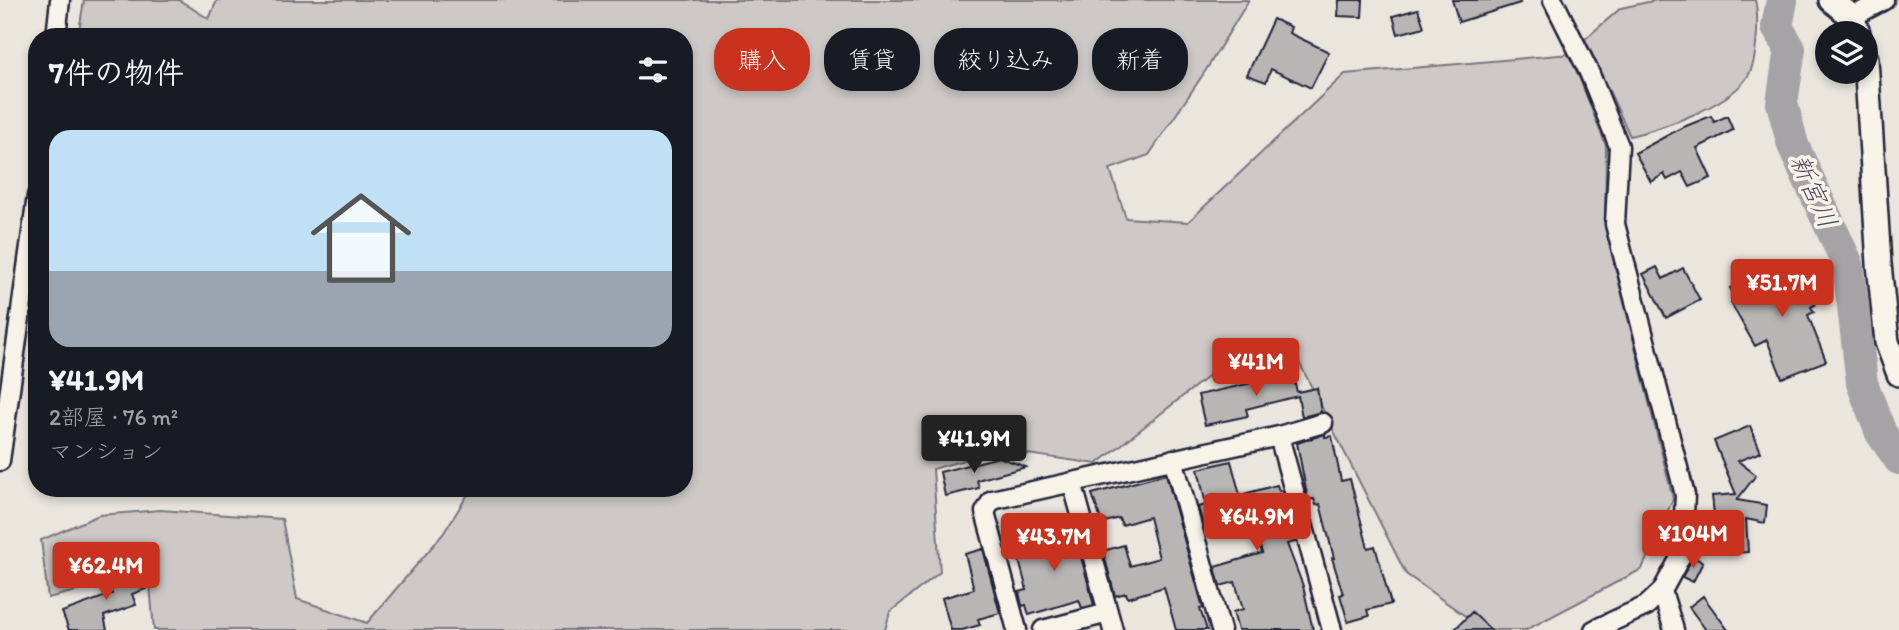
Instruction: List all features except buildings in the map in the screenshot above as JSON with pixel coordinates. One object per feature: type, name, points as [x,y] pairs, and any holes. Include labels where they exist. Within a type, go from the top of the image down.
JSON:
[{"type":"street","points":[[57,28],[60,0]]},
{"type":"street","points":[[1553,0],[1589,72],[1619,146],[1615,224],[1685,495],[1682,554],[1662,592],[1646,606],[1594,630]]},
{"type":"street","points":[[1831,0],[1851,21]]},
{"type":"street","points":[[1860,21],[1884,0]]},
{"type":"street","points":[[1868,84],[1884,316],[1887,342],[1899,374]]},
{"type":"street","points":[[0,461],[28,260]]},
{"type":"street","points":[[1017,630],[985,512],[992,500],[1279,436],[1323,422]]},
{"type":"street","points":[[1279,436],[1332,630]]},
{"type":"street","points":[[1173,459],[1221,630]]},
{"type":"street","points":[[1043,630],[1110,622],[1072,482]]},
{"type":"street","points":[[1662,592],[1675,630]]},
{"type":"shaded area","points":[[84,0],[179,0],[209,19],[217,0],[1249,0],[1149,155],[1110,169],[1126,218],[1188,222],[1345,74],[1570,54],[1606,146],[1605,226],[1673,499],[1642,569],[1526,630],[1485,630],[1406,574],[1298,360],[1211,374],[1097,464],[999,450],[933,469],[940,572],[890,612],[885,630],[154,630],[150,585],[135,561],[101,565],[101,585],[48,598],[41,540],[99,515],[161,510],[282,519],[297,599],[367,623],[443,534],[466,497],[693,497],[693,28],[79,28]]},
{"type":"shaded area","points":[[1657,0],[1755,0],[1757,38],[1754,57],[1746,79],[1724,99],[1676,122],[1630,136],[1585,39],[1621,8]]},
{"type":"waterway","name":"新宮川","points":[[1782,0],[1777,27],[1790,49],[1782,103],[1793,145],[1848,265],[1862,383],[1881,433],[1899,459]]}]
